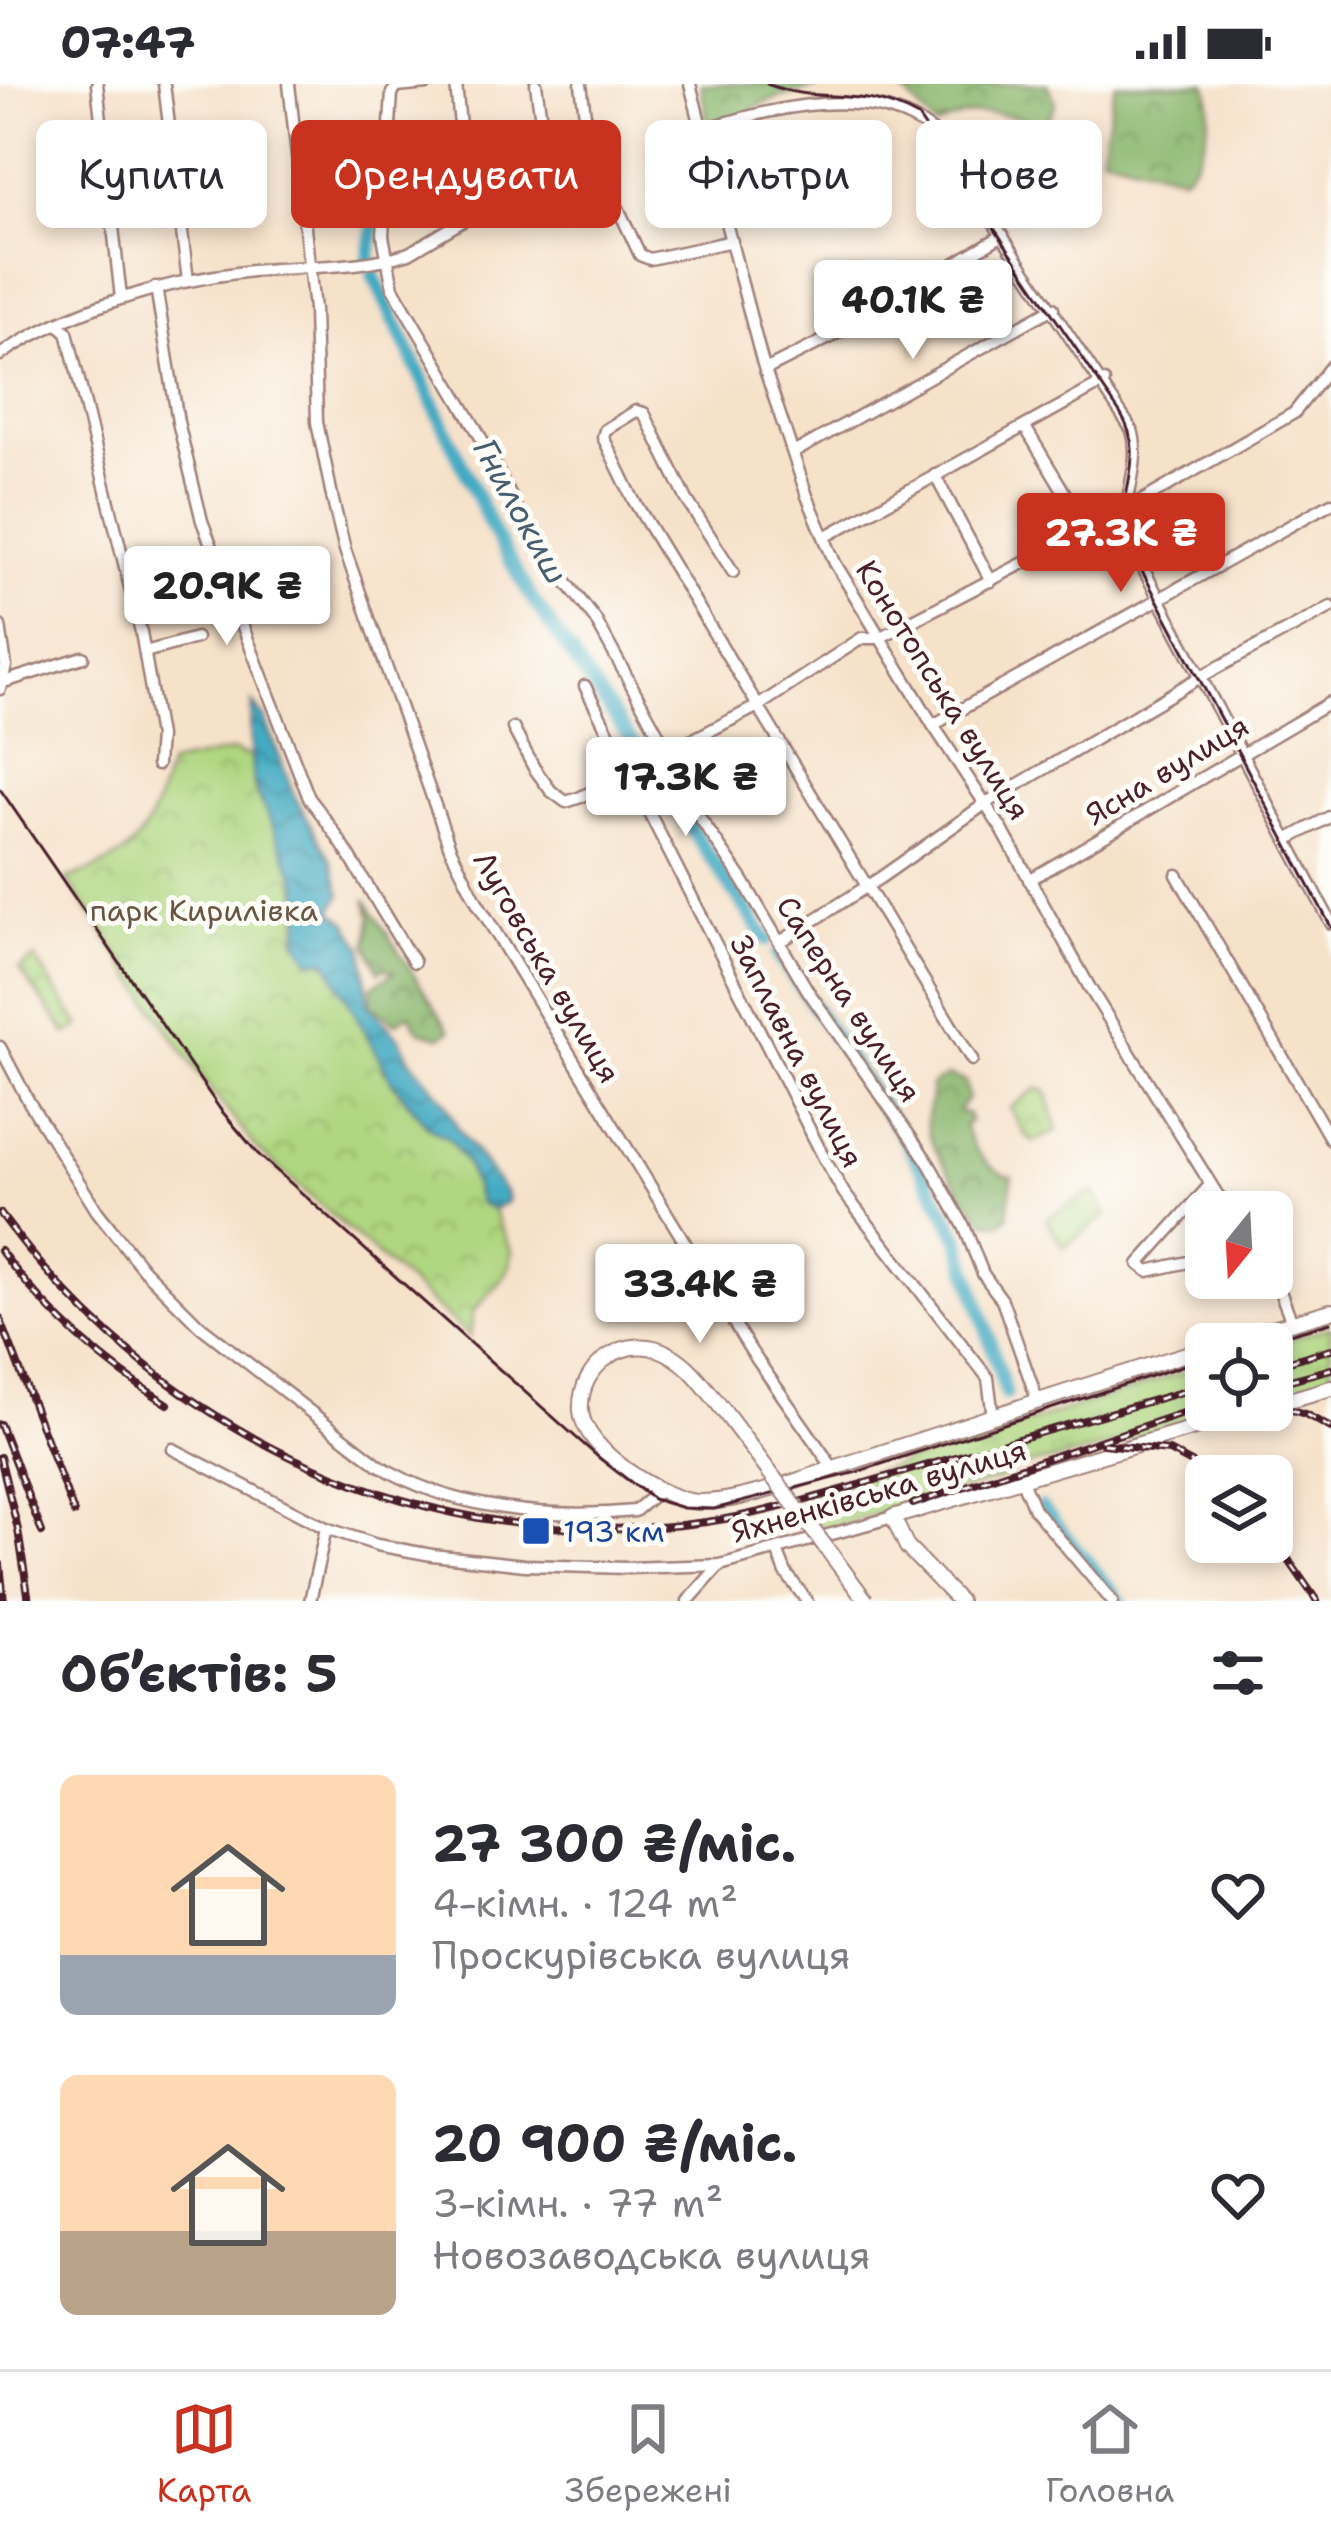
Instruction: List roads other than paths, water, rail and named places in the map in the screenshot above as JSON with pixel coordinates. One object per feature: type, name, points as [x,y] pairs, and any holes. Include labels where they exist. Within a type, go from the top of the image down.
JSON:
[{"type":"main road","points":[[1289,1323],[1331,1311]]},
{"type":"main road","points":[[866,1601],[720,1406],[688,1368],[662,1350],[644,1346],[622,1349],[597,1365],[582,1400],[584,1423],[613,1458],[659,1491],[689,1501],[716,1500],[833,1468],[1185,1355]]},
{"type":"main road","points":[[1293,1399],[1331,1388]]},
{"type":"main road","name":"Яхненківська вулиця","points":[[893,1517],[1185,1431]]},
{"type":"main road","points":[[893,1517],[907,1547],[959,1601]]},
{"type":"street","points":[[97,84],[121,298]]},
{"type":"street","points":[[164,84],[188,281]]},
{"type":"street","name":"Луговська вулиця","points":[[289,84],[314,309],[317,422],[345,550],[450,848],[477,902],[751,1351],[833,1468]]},
{"type":"street","points":[[386,261],[383,236],[392,93],[397,87],[427,84]]},
{"type":"street","points":[[456,84],[460,120]]},
{"type":"street","points":[[536,84],[541,120]]},
{"type":"street","points":[[581,84],[586,120]]},
{"type":"street","name":"Конотопська вулиця","points":[[690,84],[699,120]]},
{"type":"street","points":[[734,120],[837,89]]},
{"type":"street","points":[[876,92],[898,100],[932,130],[1103,383],[1135,439],[1127,538],[1331,923]]},
{"type":"street","points":[[621,212],[643,257],[650,260],[732,241]]},
{"type":"street","points":[[1,352],[156,287],[386,261],[454,228]]},
{"type":"street","name":"Конотопська вулиця","points":[[728,228],[765,370],[825,537],[879,638],[985,804],[1213,1191]]},
{"type":"street","points":[[765,370],[829,338],[1002,235]]},
{"type":"street","name":"Саперна вулиця","points":[[386,261],[393,289],[479,434],[530,536],[595,619],[660,737],[669,773],[808,991],[928,1162],[964,1226],[983,1274],[1002,1300],[1038,1402]]},
{"type":"street","points":[[156,287],[178,422],[202,521],[310,798],[340,837],[414,962]]},
{"type":"street","points":[[794,454],[1052,308]]},
{"type":"street","points":[[59,326],[67,332],[145,652],[159,736],[157,766]]},
{"type":"street","points":[[513,728],[551,791],[566,802],[758,706],[862,638],[879,638],[1126,510],[1294,413],[1331,366]]},
{"type":"street","points":[[825,537],[1103,383]]},
{"type":"street","points":[[733,572],[668,467],[644,412],[636,411],[604,430],[634,501],[972,1060]]},
{"type":"street","points":[[1025,427],[1087,530]]},
{"type":"street","points":[[935,475],[991,580]]},
{"type":"street","points":[[933,725],[1331,503]]},
{"type":"street","points":[[780,942],[985,804],[1200,677],[1331,607]]},
{"type":"street","points":[[0,626],[6,666],[2,685]]},
{"type":"street","points":[[145,652],[196,638]]},
{"type":"street","points":[[2,685],[83,657]]},
{"type":"street","name":"Заплавна вулиця","points":[[585,686],[826,1162],[844,1193],[988,1378],[993,1417]]},
{"type":"street","name":"Ясна вулиця","points":[[1029,880],[1331,702]]},
{"type":"street","points":[[1287,840],[1331,816]]},
{"type":"street","points":[[1177,875],[1331,1140]]},
{"type":"street","points":[[0,1046],[97,1211],[143,1269],[200,1326],[379,1465],[404,1480],[441,1492],[533,1510],[635,1511],[659,1491]]},
{"type":"street","points":[[1205,1191],[1209,1186]]},
{"type":"street","points":[[1185,1213],[1139,1264],[1148,1271],[1185,1263]]},
{"type":"street","points":[[1283,1299],[1292,1322]]},
{"type":"street","name":"Яхненківська вулиця","points":[[173,1449],[326,1528],[377,1545],[525,1565],[720,1565],[893,1517]]},
{"type":"street","points":[[1021,1478],[1034,1509],[1112,1601]]},
{"type":"street","points":[[310,1601],[326,1528]]},
{"type":"street","points":[[777,1550],[786,1573],[807,1601]]},
{"type":"street","points":[[688,1601],[720,1565]]},
{"type":"water","points":[[253,703],[265,719],[294,795],[332,862],[341,895],[332,910],[347,922],[363,948],[369,1005],[400,1039],[507,1195],[507,1202],[493,1210],[479,1202],[467,1165],[450,1140],[427,1126],[391,1080],[326,960],[311,961],[297,941],[302,908],[299,886],[253,782]]},
{"type":"waterway","name":"Гнилокиш","points":[[369,259],[373,228]]},
{"type":"waterway","name":"Гнилокиш","points":[[373,275],[495,535],[533,600],[644,759]]},
{"type":"waterway","name":"Гнилокиш","points":[[652,772],[767,940]]},
{"type":"waterway","name":"Гнилокиш","points":[[778,955],[906,1141],[958,1236],[1006,1394]]},
{"type":"waterway","name":"Гнилокиш","points":[[1041,1507],[1120,1601]]},
{"type":"tram line","points":[[767,84],[805,94],[877,101],[918,117],[1120,413],[1132,445],[1125,539],[1331,927]]},
{"type":"tram line","points":[[0,789],[220,1109],[258,1154],[598,1457],[653,1499],[683,1508],[714,1509],[857,1472],[1185,1365]]},
{"type":"tram line","points":[[1293,1333],[1331,1322]]},
{"type":"railway","points":[[0,1213],[66,1292],[140,1361],[222,1419],[310,1466],[403,1500],[501,1522],[602,1529],[731,1518],[1185,1391]]},
{"type":"railway","points":[[0,1250],[76,1335],[168,1404]]},
{"type":"railway","points":[[0,1318],[74,1513]]},
{"type":"railway","points":[[1293,1360],[1331,1349]]},
{"type":"railway","points":[[1293,1379],[1331,1369]]},
{"type":"railway","points":[[1293,1410],[1331,1428]]},
{"type":"railway","points":[[913,1504],[1185,1412]]},
{"type":"railway","points":[[0,1424],[42,1532]]},
{"type":"railway","points":[[1103,1444],[1169,1451],[1185,1460]]},
{"type":"railway","points":[[0,1457],[29,1601]]},
{"type":"railway","points":[[1291,1563],[1317,1601]]},
{"type":"railway","points":[[0,1564],[4,1601]]},
{"type":"place","name":"193 км","points":[[536,1531]]},
{"type":"park label","name":"парк Кирилівка","points":[[204,910]]}]
